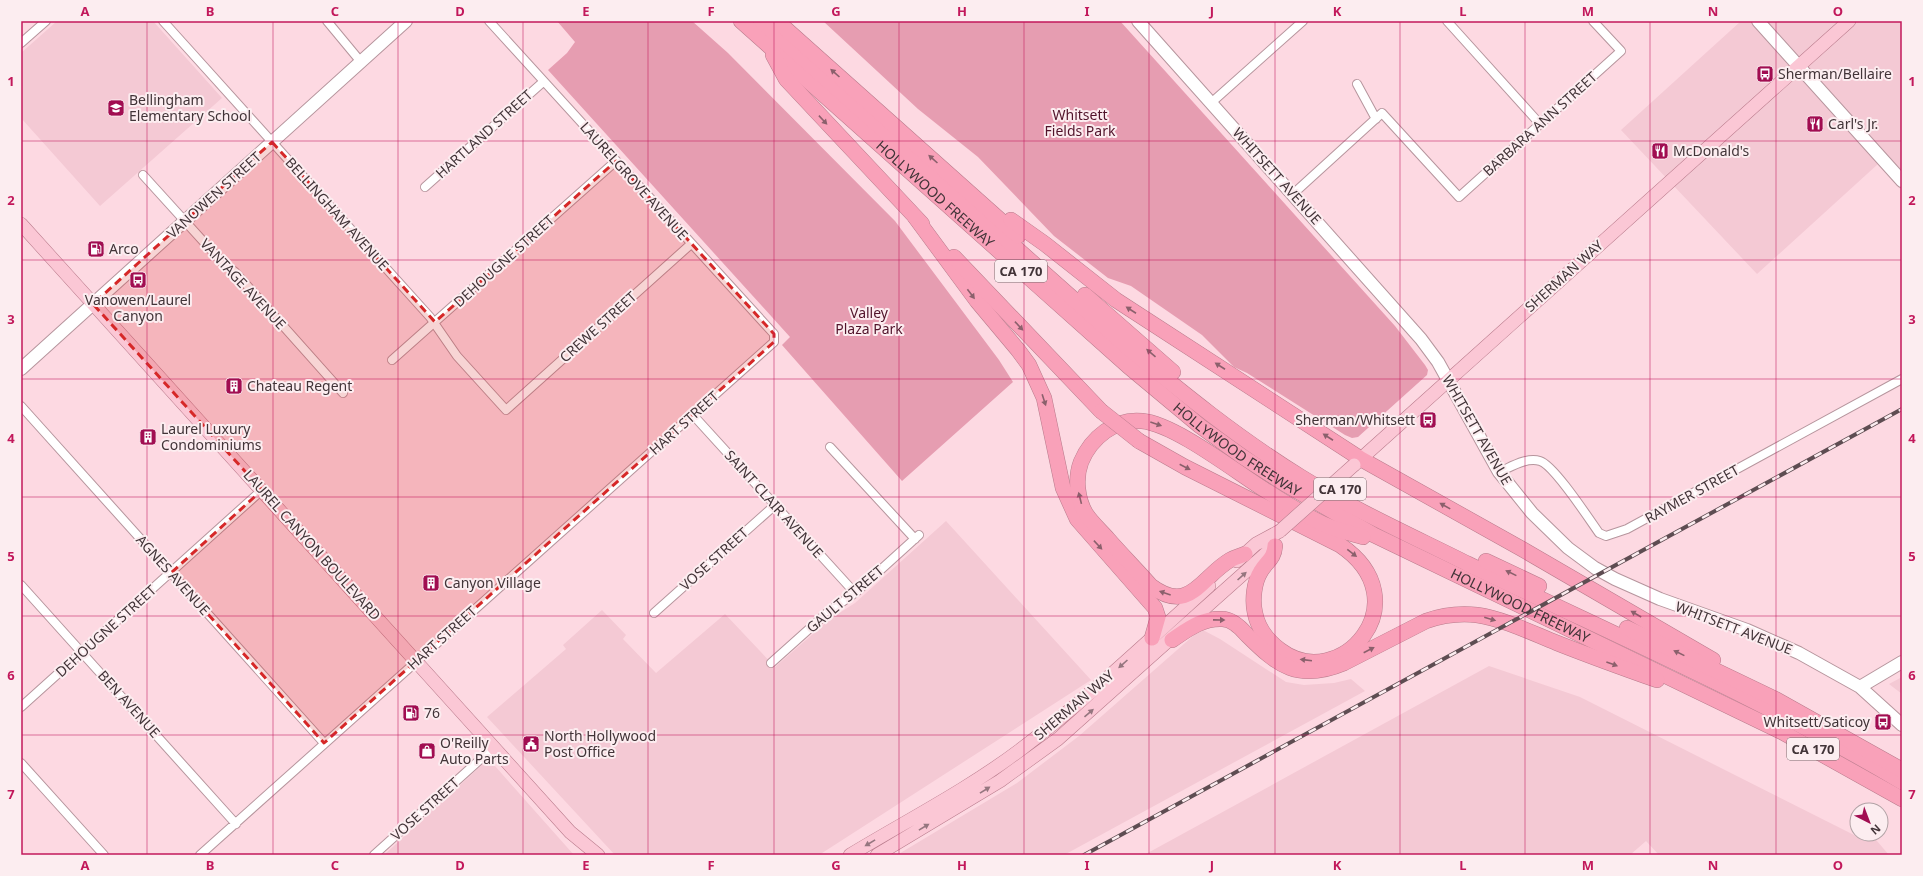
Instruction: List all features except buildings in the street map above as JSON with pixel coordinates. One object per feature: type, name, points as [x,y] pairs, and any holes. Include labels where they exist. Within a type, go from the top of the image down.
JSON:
[{"type":"highway","name":"HOLLYWOOD FREEWAY","points":[[741,21],[1128,366],[1200,426],[1285,484],[1346,520],[1408,552],[1722,702],[1795,739],[1902,799]]},
{"type":"highway","points":[[752,21],[1162,385],[1210,423],[1278,470],[1349,513],[1746,705],[1902,789]]},
{"type":"highway","points":[[761,21],[1130,350],[1181,393],[1242,438],[1320,488],[1375,518],[1745,697],[1860,757],[1902,782]]},
{"type":"highway","name":"HOLLYWOOD FREEWAY","points":[[777,21],[1184,382],[1226,415],[1313,473],[1362,502],[1777,700],[1902,770]]},
{"type":"highway","points":[[767,44],[786,79],[915,217],[1101,411],[1139,441],[1185,467],[1329,539],[1358,558],[1369,575],[1375,601],[1371,623],[1366,632],[1353,647],[1334,658],[1307,660],[1291,656],[1283,652],[1264,633],[1255,612],[1254,592],[1260,573],[1274,555],[1274,546]]},
{"type":"highway","points":[[962,185],[1045,244],[1116,300],[1357,462],[1670,634],[1777,700]]},
{"type":"highway","points":[[915,217],[976,301],[1029,365],[1044,398],[1067,501],[1077,519],[1089,535],[1155,608],[1158,617],[1152,638]]},
{"type":"highway","points":[[1245,554],[1230,560],[1199,588],[1188,595],[1178,597],[1159,592],[1151,586],[1094,523],[1082,505],[1078,488],[1078,472],[1082,460],[1090,446],[1105,431],[1129,421],[1141,421],[1161,426],[1192,443],[1267,491],[1328,526],[1408,552]]},
{"type":"highway","points":[[1172,640],[1198,623],[1223,618],[1240,628],[1268,656],[1279,664],[1301,671],[1313,672],[1331,669],[1438,616],[1456,614],[1477,615],[1530,632],[1609,663],[1722,702]]},
{"type":"main road","name":"VANOWEN STREET","points":[[21,368],[406,21]]},
{"type":"main road","name":"WHITSETT AVENUE","points":[[1138,21],[1422,340],[1438,362],[1499,472],[1532,513],[1568,548],[1595,568],[1660,599],[1747,630],[1799,653],[1860,687],[1902,725]]},
{"type":"main road","points":[[1758,21],[1902,180]]},
{"type":"main road","name":"SHERMAN WAY","points":[[850,855],[994,768],[1060,720],[1256,544],[1280,531],[1849,21]]},
{"type":"main road","name":"LAUREL CANYON BOULEVARD","points":[[21,224],[494,746],[570,832],[585,855]]},
{"type":"main road","name":"SHERMAN WAY","points":[[877,855],[1000,781],[1067,732],[1172,640],[1274,546],[1280,531]]},
{"type":"main road","points":[[1860,687],[1902,662]]},
{"type":"main road","points":[[1060,720],[1067,732]]},
{"type":"main road","points":[[1019,750],[1026,763]]},
{"type":"main road","points":[[994,768],[1000,781]]},
{"type":"main road","name":"LAUREL CANYON BOULEVARD","points":[[570,832],[598,855]]},
{"type":"street","points":[[21,43],[46,21]]},
{"type":"street","name":"BELLINGHAM AVENUE","points":[[163,21],[434,323],[457,356],[506,410]]},
{"type":"street","points":[[326,21],[361,62]]},
{"type":"street","name":"LAURELGROVE AVENUE","points":[[489,21],[774,334],[774,342]]},
{"type":"street","points":[[1211,103],[1303,21]]},
{"type":"street","points":[[1447,21],[1540,124]]},
{"type":"street","name":"BARBARA ANN STREET","points":[[1379,116],[1459,197],[1621,51],[1593,21]]},
{"type":"street","name":"HARTLAND STREET","points":[[425,187],[543,82]]},
{"type":"street","points":[[1293,194],[1379,116],[1357,84]]},
{"type":"street","name":"DEHOUGNE STREET","points":[[392,360],[616,161]]},
{"type":"street","name":"VANTAGE AVENUE","points":[[143,175],[222,262],[235,272],[343,393]]},
{"type":"street","name":"CREWE STREET","points":[[506,410],[691,244]]},
{"type":"street","name":"HART STREET","points":[[200,855],[416,660],[774,342]]},
{"type":"street","name":"RAYMER STREET","points":[[1499,472],[1527,461],[1541,461],[1552,471],[1599,533],[1606,536],[1627,529],[1902,379]]},
{"type":"street","name":"AGNES AVENUE","points":[[21,406],[324,743]]},
{"type":"street","name":"SAINT CLAIR AVENUE","points":[[693,414],[774,506],[854,593]]},
{"type":"street","name":"GAULT STREET","points":[[771,663],[828,612],[854,593],[917,537],[830,447]]},
{"type":"street","name":"DEHOUGNE STREET","points":[[21,707],[262,490]]},
{"type":"street","name":"VOSE STREET","points":[[654,613],[774,506]]},
{"type":"street","name":"BEN AVENUE","points":[[21,585],[236,824]]},
{"type":"street","name":"VOSE STREET","points":[[374,855],[494,746]]},
{"type":"street","points":[[21,762],[104,855]]},
{"type":"highlighted area","points":[[272,142],[435,322],[616,161],[774,334],[774,342],[324,743],[171,573],[262,490],[93,304]]},
{"type":"shaded area","name":"Bellingham Elementary School","points":[[57,21],[153,21],[222,98],[100,206],[21,118],[21,53]]},
{"type":"shaded area","points":[[1741,21],[1902,21],[1902,191],[1878,164],[1757,274],[1621,130]]},
{"type":"shaded area","points":[[946,521],[1091,680],[819,855],[615,855],[487,717],[566,649],[563,645],[602,610],[626,635],[623,639],[656,673],[725,614],[775,667],[830,619],[855,603]]},
{"type":"shaded area","points":[[1201,629],[1220,639],[1286,682],[1304,685],[1334,683],[1351,679],[1365,691],[1064,855],[897,855],[1017,783],[1079,736]]},
{"type":"shaded area","points":[[1489,666],[1580,697],[1849,832],[1849,842],[1878,842],[1889,855],[1659,855],[1646,841],[1630,855],[1144,855]]},
{"type":"shaded area","points":[[1902,677],[1902,694],[1889,684]]},
{"type":"shaded area","points":[[483,764],[495,766],[574,855],[384,855]]},
{"type":"green space","name":"Valley Plaza Park","points":[[557,21],[692,21],[728,53],[895,221],[999,360],[1013,382],[902,481],[782,345],[790,337],[548,70],[567,53],[575,42]]},
{"type":"green space","name":"Whitsett Fields Park","points":[[823,21],[1120,21],[1395,326],[1425,365],[1428,370],[1427,375],[1358,437],[1352,438],[1345,435],[1247,373],[1234,367],[1202,335],[1131,286],[1108,278],[1054,236],[978,157],[918,109]]},
{"type":"railway","points":[[1084,855],[1902,409]]},
{"type":"place","name":"Sherman/Bellaire","points":[[1765,74]]},
{"type":"place","name":"Bellingham Elementary School","points":[[116,108]]},
{"type":"place","name":"Carl's Jr.","points":[[1815,124]]},
{"type":"place","name":"McDonald's","points":[[1660,151]]},
{"type":"place","name":"Arco","points":[[96,249]]},
{"type":"place","name":"Vanowen/Laurel Canyon","points":[[138,280]]},
{"type":"place","name":"Chateau Regent","points":[[234,386]]},
{"type":"place","name":"Sherman/Whitsett","points":[[1428,420]]},
{"type":"place","name":"Laurel Luxury Condominiums","points":[[148,437]]},
{"type":"place","name":"Canyon Village","points":[[431,583]]},
{"type":"place","name":"76","points":[[411,713]]},
{"type":"place","name":"Whitsett/Saticoy","points":[[1883,722]]},
{"type":"place","name":"North Hollywood Post Office","points":[[531,744]]},
{"type":"place","name":"O'Reilly Auto Parts","points":[[427,751]]}]
